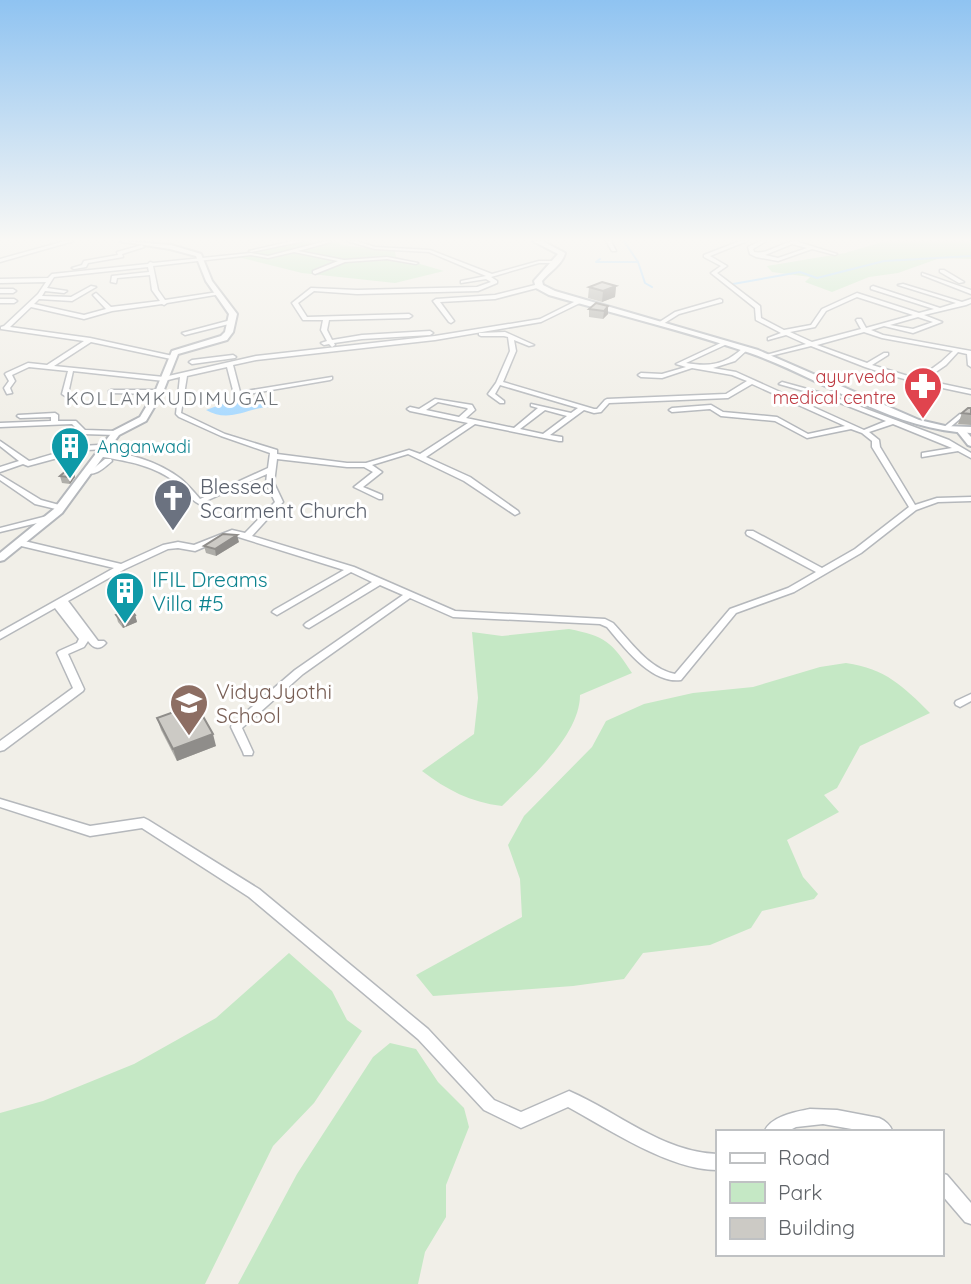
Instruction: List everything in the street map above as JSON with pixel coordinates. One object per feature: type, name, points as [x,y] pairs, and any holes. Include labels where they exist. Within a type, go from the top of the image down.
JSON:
[{"type":"main road","points":[[580,301],[768,356],[945,429],[971,430]]},
{"type":"street","points":[[0,301],[14,301]]},
{"type":"street","points":[[2,328],[34,301]]},
{"type":"street","points":[[102,301],[110,309]]},
{"type":"street","points":[[30,305],[84,317],[110,309],[176,301]]},
{"type":"street","points":[[0,425],[77,423],[87,433],[116,433],[143,419],[159,392],[172,357],[181,351],[224,338],[229,332],[233,314],[223,301]]},
{"type":"street","points":[[298,301],[295,303],[303,318],[326,320],[409,316]]},
{"type":"street","points":[[437,301],[451,321]]},
{"type":"street","points":[[256,358],[452,334],[541,320],[580,301]]},
{"type":"street","points":[[661,323],[677,313],[720,301]]},
{"type":"street","points":[[750,301],[758,307],[758,320],[810,345],[919,381],[970,389]]},
{"type":"street","points":[[770,339],[813,326],[824,310],[844,301]]},
{"type":"street","points":[[875,301],[939,322],[913,331],[887,326]]},
{"type":"street","points":[[913,301],[941,310]]},
{"type":"street","points":[[952,301],[971,307]]},
{"type":"street","points":[[768,356],[887,326],[971,301]]},
{"type":"street","points":[[326,320],[324,330],[331,344]]},
{"type":"street","points":[[859,320],[865,330],[965,352]]},
{"type":"street","points":[[185,333],[231,322]]},
{"type":"street","points":[[2,328],[90,340],[172,357]]},
{"type":"street","points":[[192,362],[422,333],[511,336],[531,345]]},
{"type":"street","points":[[502,402],[491,394],[510,360],[510,352],[513,351],[511,336]]},
{"type":"street","points":[[962,338],[971,365]]},
{"type":"street","points":[[47,368],[90,340]]},
{"type":"street","points":[[724,343],[679,365],[728,371],[864,432],[875,440],[876,447],[913,508]]},
{"type":"street","points":[[4,375],[28,365],[70,372],[164,379],[229,363],[331,344],[367,344]]},
{"type":"street","points":[[705,368],[733,360],[745,349]]},
{"type":"street","points":[[919,381],[965,352]]},
{"type":"street","points":[[867,366],[886,354]]},
{"type":"street","points":[[229,363],[237,394],[330,378]]},
{"type":"street","points":[[641,375],[663,376],[689,368]]},
{"type":"street","points":[[65,394],[70,372]]},
{"type":"street","points":[[4,375],[12,381],[7,388],[9,393]]},
{"type":"street","points":[[184,375],[178,413],[181,416],[223,435],[271,449],[274,456],[270,483],[279,502],[247,536]]},
{"type":"street","points":[[499,383],[581,409],[598,411],[607,401],[728,396],[750,382]]},
{"type":"street","points":[[782,384],[827,396],[971,456]]},
{"type":"street","points":[[687,387],[688,399]]},
{"type":"street","points":[[111,392],[159,392]]},
{"type":"street","points":[[420,411],[437,400],[470,407],[472,410],[460,419]]},
{"type":"street","points":[[533,405],[572,415]]},
{"type":"street","points":[[673,411],[711,407],[721,414],[777,419],[807,436],[853,426]]},
{"type":"street","points":[[515,430],[543,408]]},
{"type":"street","points":[[544,436],[581,409]]},
{"type":"street","points":[[410,410],[559,439]]},
{"type":"street","points":[[842,420],[860,411]]},
{"type":"street","points":[[20,416],[55,415],[54,423]]},
{"type":"street","points":[[945,429],[960,416]]},
{"type":"street","points":[[421,457],[474,422]]},
{"type":"street","points":[[864,432],[892,422]]},
{"type":"street","points":[[960,430],[971,443]]},
{"type":"street","points":[[0,558],[60,508],[87,472],[105,454],[116,433]]},
{"type":"street","points":[[0,443],[28,464],[87,448],[131,458],[157,466],[182,484],[199,502],[270,470]]},
{"type":"street","points":[[925,454],[959,449]]},
{"type":"street","points":[[274,456],[334,465],[366,465],[404,452],[421,457],[467,479],[514,513]]},
{"type":"street","points":[[0,470],[24,461]]},
{"type":"street","points":[[366,465],[378,472],[358,487],[379,497]]},
{"type":"street","points":[[0,477],[38,502],[60,508]]},
{"type":"street","points":[[0,636],[122,567],[172,545],[195,548],[228,532],[351,569],[453,614],[469,617],[602,621],[610,625],[641,658],[671,678],[677,678],[733,611],[781,595],[822,572],[858,551],[913,508],[937,500],[971,499]]},
{"type":"street","points":[[0,530],[51,517]]},
{"type":"street","points":[[750,533],[822,572]]},
{"type":"street","points":[[20,543],[122,567]]},
{"type":"street","points":[[277,612],[351,569]]},
{"type":"street","points":[[309,625],[377,582]]},
{"type":"street","points":[[248,752],[236,727],[299,673],[409,595]]},
{"type":"street","points":[[59,601],[87,638],[96,645],[101,643]]},
{"type":"street","points":[[0,747],[79,689],[62,653],[81,645],[87,638]]},
{"type":"street","points":[[960,704],[971,697]]},
{"type":"street","points":[[0,803],[90,831],[144,823],[254,893],[423,1034],[489,1105],[521,1120],[569,1099],[640,1137],[705,1164],[716,1162]]},
{"type":"street","points":[[774,1130],[786,1120],[817,1116],[879,1126],[883,1130]]},
{"type":"street","points":[[943,1183],[971,1216]]},
{"type":"green space","points":[[569,629],[591,634],[607,642],[632,673],[580,695],[572,726],[562,741],[539,770],[502,806],[459,794],[422,771],[474,734],[478,698],[472,632],[502,636]]},
{"type":"green space","points":[[846,663],[883,674],[930,713],[860,746],[837,788],[824,795],[839,812],[787,840],[803,877],[818,894],[814,899],[762,911],[751,928],[710,945],[643,953],[624,979],[573,986],[433,996],[416,975],[522,917],[520,879],[508,845],[524,816],[592,747],[606,721],[644,704],[693,693],[753,687],[820,667]]},
{"type":"green space","points":[[289,953],[332,991],[347,1020],[362,1031],[314,1103],[273,1146],[205,1284],[0,1284],[0,1113],[43,1101],[134,1064],[216,1018]]},
{"type":"green space","points":[[390,1043],[416,1049],[438,1082],[464,1108],[469,1127],[446,1185],[446,1217],[425,1252],[418,1284],[238,1284],[297,1174],[373,1057]]},
{"type":"water","points":[[225,403],[273,403],[271,407],[231,415],[215,414],[206,410]]},
{"type":"building","points":[[596,303],[608,306],[604,311],[589,309]]},
{"type":"building","points":[[971,408],[971,414],[962,413]]},
{"type":"building","points":[[67,470],[73,470],[68,477],[60,476]]},
{"type":"building","points":[[223,534],[237,535],[215,549],[204,546]]},
{"type":"building","points":[[130,609],[135,615],[121,621],[116,615]]},
{"type":"building","points":[[196,704],[213,734],[173,749],[157,718]]},
{"type":"place","name":"ayurveda medical centre","points":[[923,420]]},
{"type":"place","name":"Anganwadi","points":[[70,480]]},
{"type":"place","name":"Blessed Scarment Church","points":[[173,532]]},
{"type":"place","name":"IFIL Dreams Villa #5","points":[[125,625]]},
{"type":"place","name":"VidyaJyothi School","points":[[189,737]]},
{"type":"district","name":"KOLLAMKUDIMUGAL","points":[[173,398]]}]
